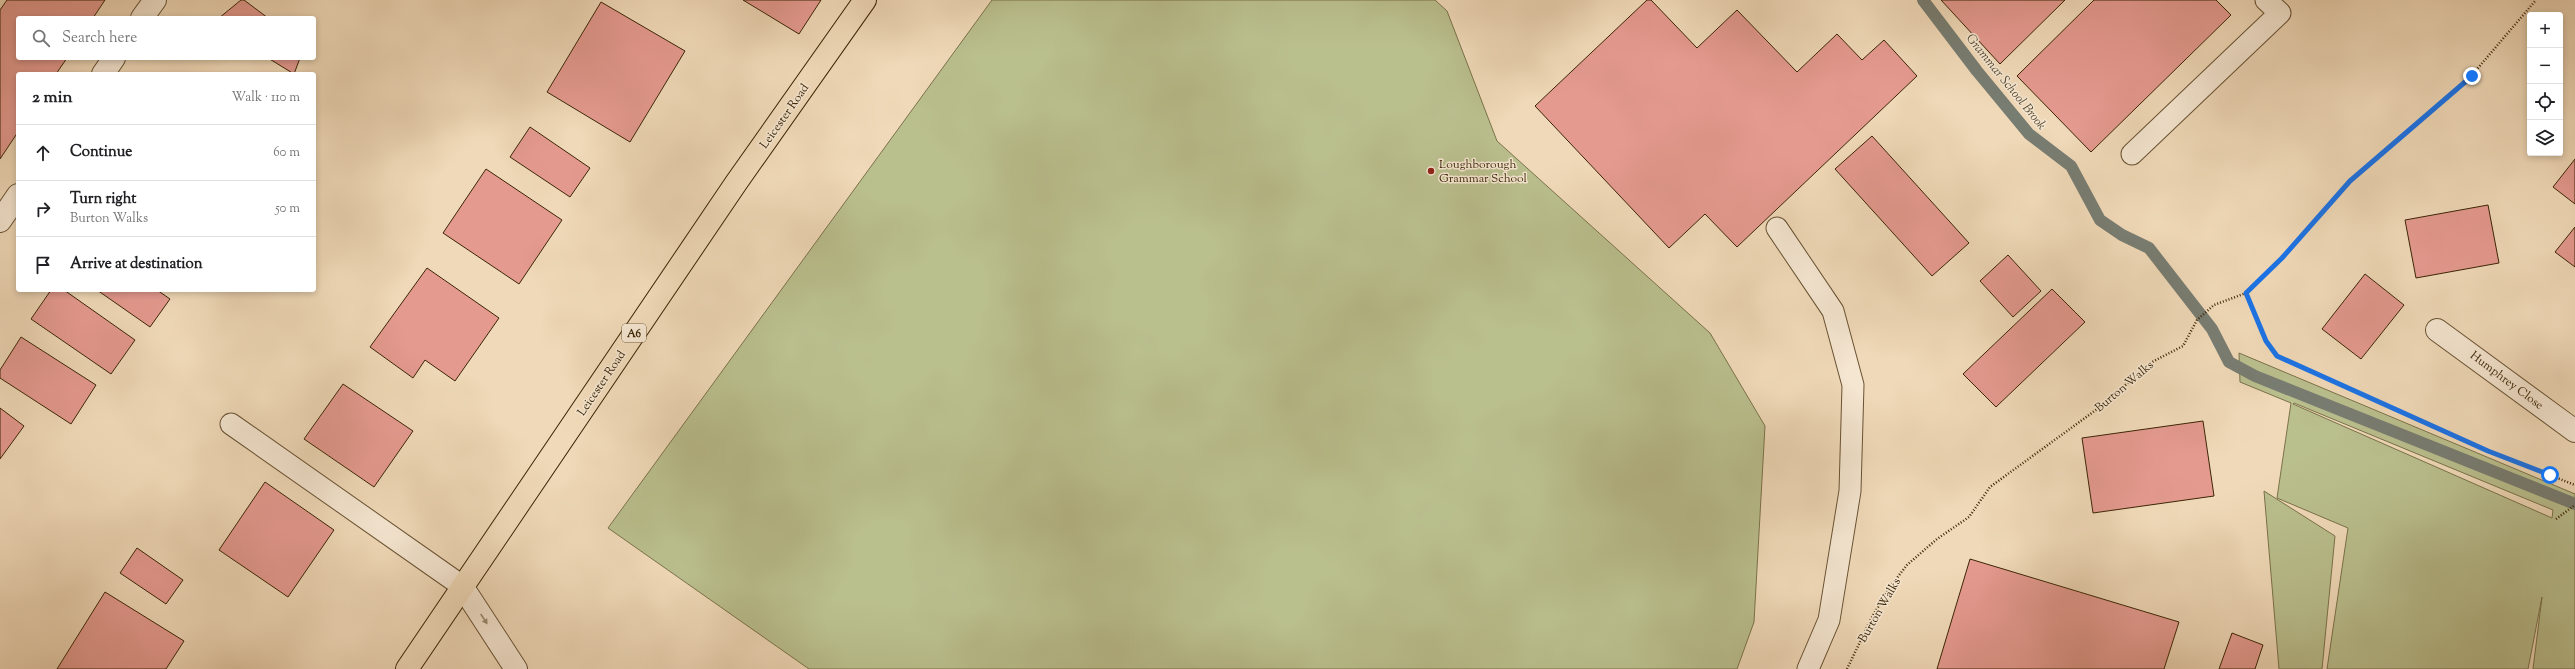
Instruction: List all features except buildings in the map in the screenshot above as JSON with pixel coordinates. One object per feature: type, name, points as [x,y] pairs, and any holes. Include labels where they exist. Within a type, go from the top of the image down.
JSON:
[{"type":"highway","name":"Leicester Road","points":[[407,669],[732,190],[865,0]]},
{"type":"street","points":[[143,16],[155,0]]},
{"type":"street","points":[[104,72],[113,60]]},
{"type":"street","points":[[0,221],[16,198]]},
{"type":"street","name":"Humphrey Close","points":[[2437,330],[2575,431]]},
{"type":"street","points":[[462,586],[516,669]]},
{"type":"lane","points":[[2132,154],[2280,13],[2266,0]]},
{"type":"lane","points":[[1777,228],[1833,311],[1852,385],[1850,492],[1829,620],[1808,669]]},
{"type":"lane","points":[[231,424],[462,586]]},
{"type":"path","name":"Burton Walks","points":[[1847,669],[1871,618],[1907,565],[1937,539],[1969,517],[1990,487],[2100,407],[2152,362],[2183,346],[2197,320],[2214,305],[2246,293],[2282,258],[2350,181],[2472,76],[2536,0]]},
{"type":"path","points":[[2246,293],[2266,341],[2277,356],[2488,451],[2575,485]]},
{"type":"path","points":[[2556,520],[2575,505]]},
{"type":"green space","name":"Loughborough Grammar School","points":[[992,0],[1435,0],[1447,11],[1497,141],[1710,333],[1765,426],[1754,622],[1737,669],[809,669],[608,528]]},
{"type":"green space","points":[[2239,353],[2575,494],[2575,669],[2533,669],[2542,597],[2528,669],[2327,669],[2348,528],[2277,498],[2291,403],[2240,382]],"holes":[[[2294,403],[2553,510],[2552,518],[2293,404]]]},
{"type":"green space","points":[[2264,491],[2335,536],[2322,669],[2279,669]]},
{"type":"waterway","name":"Grammar School Brook","points":[[1923,0],[1977,71],[2029,134],[2071,166],[2100,220],[2122,235],[2149,248],[2212,329],[2229,362],[2255,376],[2575,504]]},
{"type":"place","name":"Loughborough Grammar School","points":[[1431,171]]},
{"type":"route","points":[[2472,76],[2408,129],[2350,181],[2282,258],[2246,293],[2266,341],[2277,356],[2421,419],[2488,451],[2550,475]]}]
